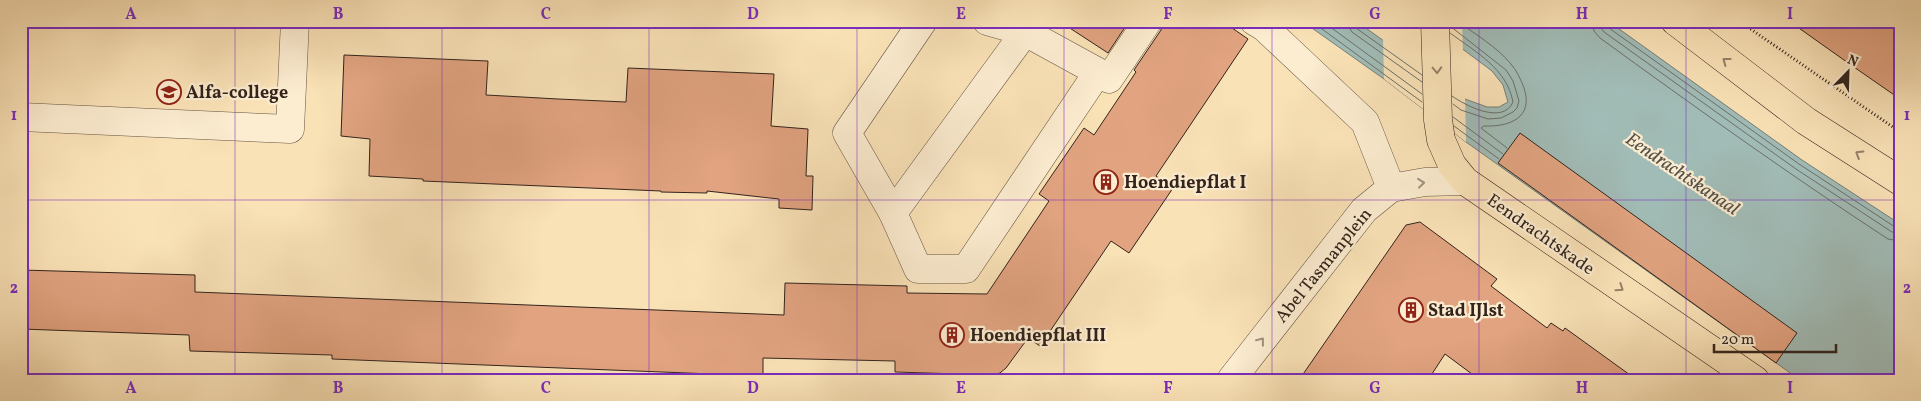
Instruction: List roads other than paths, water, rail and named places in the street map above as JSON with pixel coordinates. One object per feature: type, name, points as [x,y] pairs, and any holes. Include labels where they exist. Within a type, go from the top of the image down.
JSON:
[{"type":"main road","name":"Eendrachtskade","points":[[1435,21],[1438,120],[1441,140],[1452,165],[1465,181],[1754,380]]},
{"type":"main road","points":[[1675,21],[1806,120],[1900,180]]},
{"type":"street","points":[[21,117],[290,129],[295,21]]},
{"type":"street","points":[[923,21],[847,133],[894,213],[918,268],[966,268],[1098,72]]},
{"type":"street","points":[[987,21],[1025,32],[1109,79],[1148,21]]},
{"type":"street","points":[[1254,21],[1264,27],[1365,122],[1392,188]]},
{"type":"street","points":[[894,213],[1025,32]]},
{"type":"street","name":"Abel Tasmanplein","points":[[1231,380],[1364,210],[1392,188],[1425,182],[1465,181]]},
{"type":"water","name":"Eendrachtskanaal","points":[[1302,21],[1356,21],[1465,99],[1487,107],[1499,107],[1508,102],[1503,85],[1492,71],[1425,21],[1608,21],[1802,160],[1900,224],[1900,380],[1800,380],[1466,142],[1384,79]]},
{"type":"place","name":"Alfa-college","points":[[169,92]]},
{"type":"place","name":"Hoendiepflat I","points":[[1106,182]]},
{"type":"place","name":"Stad IJlst","points":[[1411,310]]},
{"type":"place","name":"Hoendiepflat III","points":[[952,335]]}]
